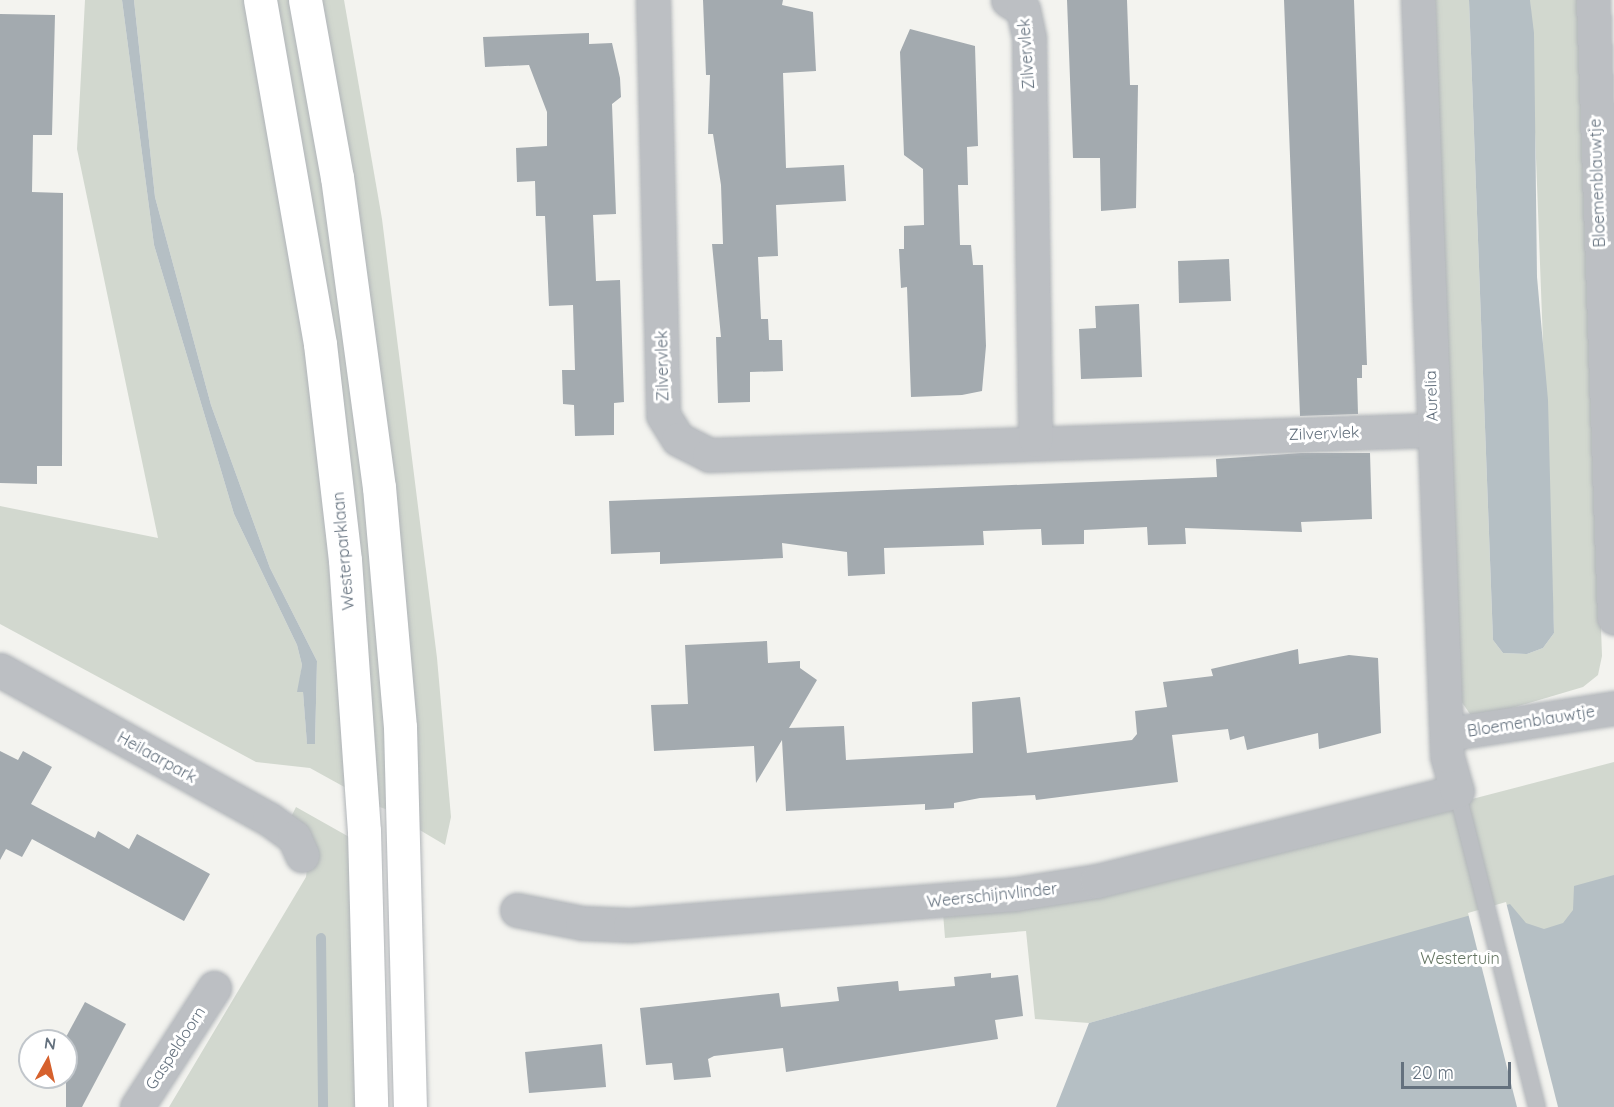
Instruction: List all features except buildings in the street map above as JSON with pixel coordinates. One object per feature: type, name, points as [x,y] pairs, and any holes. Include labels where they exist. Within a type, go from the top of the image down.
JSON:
[{"type":"main road","name":"Westerparklaan","points":[[260,0],[320,344],[345,560],[364,831],[371,1107]]},
{"type":"main road","points":[[305,0],[337,177],[379,487],[400,727],[410,1107]]},
{"type":"street","name":"Zilvervlek","points":[[653,0],[663,415],[678,439],[709,455],[1035,440],[1432,430]]},
{"type":"street","name":"Zilvervlek","points":[[1008,0],[1023,9],[1029,38],[1035,440]]},
{"type":"street","name":"Aurelia","points":[[1418,0],[1432,430],[1448,734],[1456,790]]},
{"type":"street","name":"Bloemenblauwtje","points":[[1593,0],[1614,618]]},
{"type":"street","name":"Heilaarpark","points":[[0,670],[275,823],[300,844],[302,855]]},
{"type":"street","name":"Bloemenblauwtje","points":[[1448,734],[1614,708]]},
{"type":"street","name":"Weerschijnvlinder","points":[[517,910],[574,922],[630,925],[1015,894],[1097,881],[1456,790]]},
{"type":"street","name":"Gaspeldoorn","points":[[137,1107],[214,988]]},
{"type":"lane","points":[[1456,790],[1537,1107]]},
{"type":"green space","points":[[85,0],[122,0],[154,245],[234,514],[297,645],[302,665],[298,692],[303,692],[307,743],[315,744],[317,661],[270,568],[211,405],[155,197],[134,0],[248,0],[286,210],[319,452],[348,789],[310,768],[256,762],[0,624],[0,506],[158,538],[77,149]]},
{"type":"green space","points":[[275,0],[292,0],[327,202],[372,558],[391,811],[374,805]]},
{"type":"green space","points":[[318,0],[344,0],[382,219],[437,658],[451,817],[445,845],[418,829]]},
{"type":"green space","points":[[1435,0],[1469,0],[1493,640],[1503,653],[1527,654],[1543,648],[1554,633],[1530,0],[1579,0],[1602,656],[1598,675],[1583,687],[1488,715],[1470,714],[1461,701],[1457,671]]},
{"type":"green space","name":"Westertuin","points":[[1614,762],[1614,1107],[1278,970],[1089,1023],[1035,1019],[1026,931],[945,938],[943,913],[1084,900]]},
{"type":"green space","points":[[296,807],[351,838],[357,1107],[169,1107],[306,877],[309,851],[291,817]]},
{"type":"shaded area","points":[[122,0],[134,0],[155,197],[211,405],[270,568],[317,661],[315,744],[307,744],[303,692],[297,692],[302,665],[297,645],[234,514],[154,245]]},
{"type":"shaded area","points":[[1469,0],[1530,0],[1534,33],[1537,277],[1548,400],[1554,633],[1543,648],[1527,654],[1503,653],[1493,640]]},
{"type":"shaded area","points":[[1614,875],[1614,1107],[1056,1107],[1089,1023],[1510,904],[1526,923],[1544,929],[1563,923],[1573,910],[1574,886]]},
{"type":"pier","points":[[1506,902],[1558,1107],[1517,1107],[1468,913]]},
{"type":"waterway","points":[[321,938],[323,1107]]}]
